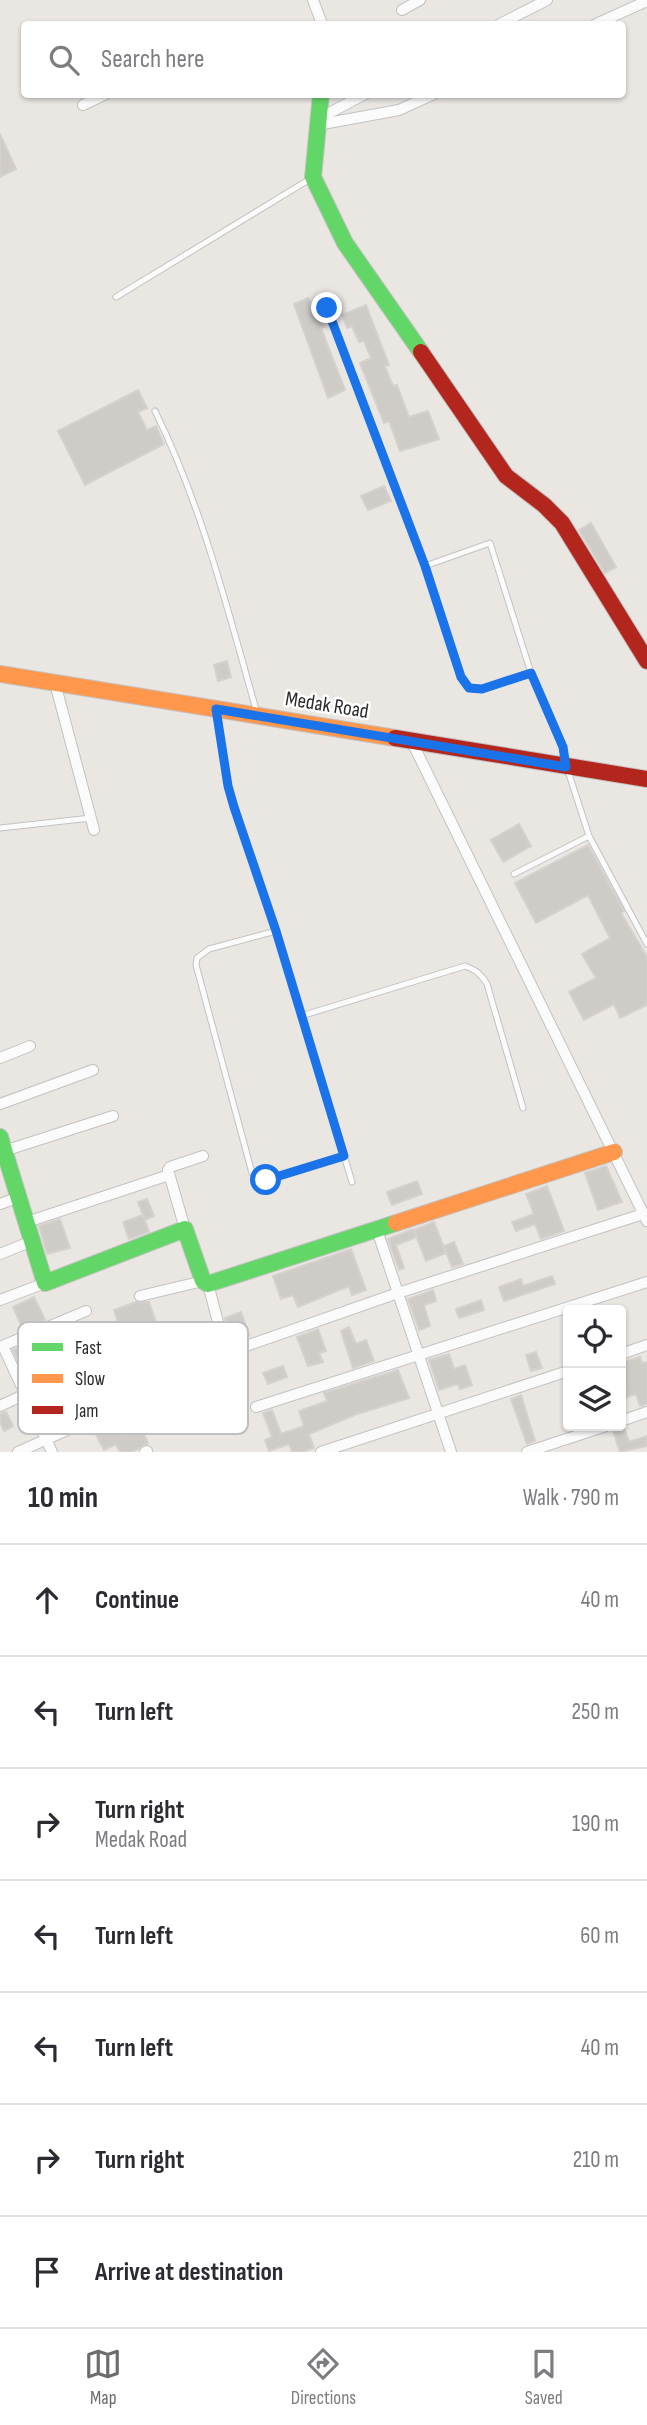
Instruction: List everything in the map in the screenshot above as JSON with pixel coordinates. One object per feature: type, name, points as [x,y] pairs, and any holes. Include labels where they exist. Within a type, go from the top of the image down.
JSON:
[{"type":"street","points":[[313,0],[321,21]]},
{"type":"street","points":[[402,10],[420,0]]},
{"type":"street","points":[[506,21],[547,0]]},
{"type":"street","points":[[603,21],[647,1]]},
{"type":"street","points":[[83,105],[98,98]]},
{"type":"street","points":[[321,98],[313,177],[345,243],[506,476],[544,505],[562,523],[647,661]]},
{"type":"street","points":[[318,122],[358,98]]},
{"type":"street","points":[[318,122],[399,110],[425,98]]},
{"type":"street","name":"Medak Road","points":[[0,674],[647,779]]},
{"type":"street","points":[[55,682],[94,830]]},
{"type":"street","points":[[248,1345],[398,1293],[646,1216],[411,740]]},
{"type":"street","points":[[0,1058],[30,1046]]},
{"type":"street","points":[[0,1104],[93,1070]]},
{"type":"street","points":[[45,1283],[1,1147],[113,1116]]},
{"type":"street","points":[[139,1296],[206,1283],[614,1152]]},
{"type":"street","points":[[203,1156],[168,1170],[217,1322]]},
{"type":"street","points":[[27,1222],[169,1175]]},
{"type":"street","points":[[0,1204],[19,1197]]},
{"type":"street","points":[[0,1300],[185,1229]]},
{"type":"street","points":[[377,1230],[451,1452]]},
{"type":"street","points":[[0,1254],[32,1241]]},
{"type":"street","points":[[256,1407],[647,1282]]},
{"type":"street","points":[[60,1322],[86,1311]]},
{"type":"street","points":[[626,1352],[647,1345]]},
{"type":"street","points":[[2,1346],[18,1378]]},
{"type":"street","points":[[321,1452],[563,1373]]},
{"type":"street","points":[[0,1406],[18,1398]]},
{"type":"street","points":[[626,1419],[647,1412]]},
{"type":"street","points":[[527,1452],[591,1431]]},
{"type":"street","points":[[45,1434],[52,1452]]},
{"type":"street","points":[[18,1452],[58,1434]]},
{"type":"lane","points":[[116,297],[313,177]]},
{"type":"lane","points":[[327,308],[425,566],[461,677],[469,688],[482,689],[531,673]]},
{"type":"lane","points":[[155,411],[190,490],[258,716]]},
{"type":"lane","points":[[425,566],[490,543],[531,673],[563,747],[566,767],[589,836],[647,944]]},
{"type":"lane","points":[[216,709],[228,786],[276,931],[352,1182]]},
{"type":"lane","points":[[0,828],[90,818]]},
{"type":"lane","points":[[514,874],[589,836]]},
{"type":"lane","points":[[276,931],[209,949],[197,958],[196,965],[252,1173],[266,1180],[344,1156]]},
{"type":"lane","points":[[301,1016],[465,966],[474,969],[482,975],[486,984],[523,1108]]},
{"type":"building","points":[[0,134],[16,169],[0,177]]},
{"type":"building","points":[[308,298],[324,327],[321,328],[345,390],[328,398],[294,304]]},
{"type":"building","points":[[366,305],[389,365],[385,366],[393,386],[397,385],[409,417],[428,411],[439,439],[400,451],[389,421],[384,423],[360,363],[371,358],[364,341],[359,342],[352,326],[347,328],[342,315]]},
{"type":"building","points":[[138,390],[147,408],[138,412],[147,430],[156,426],[164,444],[85,485],[58,431]]},
{"type":"building","points":[[384,486],[391,501],[368,510],[361,496]]},
{"type":"building","points":[[591,523],[616,567],[605,573],[579,530]]},
{"type":"building","points":[[227,661],[231,677],[218,681],[214,665]]},
{"type":"building","points":[[519,824],[531,846],[503,862],[491,840]]},
{"type":"building","points":[[588,845],[624,911],[621,913],[647,957],[647,1005],[620,1018],[614,1004],[584,1020],[569,992],[596,978],[582,954],[610,938],[588,895],[536,923],[515,883]]},
{"type":"building","points":[[606,1166],[622,1202],[598,1210],[585,1173]]},
{"type":"building","points":[[417,1181],[422,1194],[392,1205],[387,1192]]},
{"type":"building","points":[[547,1186],[564,1231],[541,1239],[535,1224],[516,1231],[512,1222],[534,1214],[526,1194]]},
{"type":"building","points":[[147,1199],[154,1216],[145,1220],[138,1202]]},
{"type":"building","points":[[143,1215],[149,1232],[129,1239],[123,1222]]},
{"type":"building","points":[[60,1219],[70,1248],[47,1254],[39,1226]]},
{"type":"building","points":[[434,1222],[446,1253],[426,1261],[414,1230]]},
{"type":"building","points":[[413,1229],[417,1237],[396,1245],[404,1268],[399,1270],[388,1239]]},
{"type":"building","points":[[454,1242],[463,1264],[452,1267],[444,1246]]},
{"type":"building","points":[[351,1249],[366,1290],[352,1295],[349,1286],[298,1307],[293,1295],[281,1299],[273,1276]]},
{"type":"building","points":[[552,1276],[555,1284],[504,1301],[499,1287],[521,1279],[523,1286]]},
{"type":"building","points":[[433,1290],[436,1301],[424,1305],[430,1326],[419,1330],[408,1299]]},
{"type":"building","points":[[34,1297],[45,1320],[20,1322],[13,1307]]},
{"type":"building","points":[[481,1300],[484,1310],[459,1318],[456,1309]]},
{"type":"building","points":[[136,1302],[149,1302],[156,1322],[118,1322],[114,1310]]},
{"type":"building","points":[[241,1312],[244,1322],[226,1322],[225,1318]]},
{"type":"building","points":[[349,1327],[356,1344],[366,1340],[374,1361],[353,1368],[341,1331]]},
{"type":"building","points":[[318,1329],[326,1351],[319,1353],[323,1362],[308,1366],[297,1337]]},
{"type":"building","points":[[536,1352],[542,1368],[531,1371],[526,1355]]},
{"type":"building","points":[[449,1354],[454,1369],[465,1365],[472,1385],[460,1389],[458,1384],[439,1390],[429,1360]]},
{"type":"building","points":[[640,1357],[642,1363],[647,1362],[647,1404],[640,1406],[636,1394],[627,1397],[626,1361]]},
{"type":"building","points":[[283,1366],[287,1377],[268,1384],[263,1373]]},
{"type":"building","points":[[398,1370],[409,1398],[357,1414],[309,1434],[314,1448],[292,1452],[289,1444],[269,1451],[265,1440],[272,1437],[263,1413],[272,1410],[281,1434],[304,1426],[299,1411],[327,1401],[324,1393]]},
{"type":"building","points":[[521,1395],[535,1441],[527,1444],[511,1399]]},
{"type":"building","points":[[6,1412],[13,1426],[4,1431],[0,1414]]},
{"type":"building","points":[[613,1431],[625,1431],[629,1442],[647,1436],[647,1446],[620,1452]]},
{"type":"building","points":[[96,1434],[144,1434],[148,1443],[132,1452],[120,1452],[116,1444],[104,1450]]},
{"type":"traffic: fast","points":[[321,98],[313,177],[345,243],[421,352]]},
{"type":"traffic: fast","points":[[0,1137],[45,1283],[185,1229],[203,1281],[208,1284],[396,1223]]},
{"type":"traffic: slow","points":[[0,674],[395,738]]},
{"type":"traffic: slow","points":[[396,1223],[614,1152]]},
{"type":"traffic: jam","points":[[421,352],[506,476],[544,505],[562,523],[647,661]]},
{"type":"traffic: jam","points":[[395,738],[647,779]]},
{"type":"route","points":[[266,1180],[344,1156],[276,931],[234,807],[228,786],[216,709],[566,767],[563,747],[531,673],[482,689],[469,688],[461,677],[425,566],[327,308]]}]
